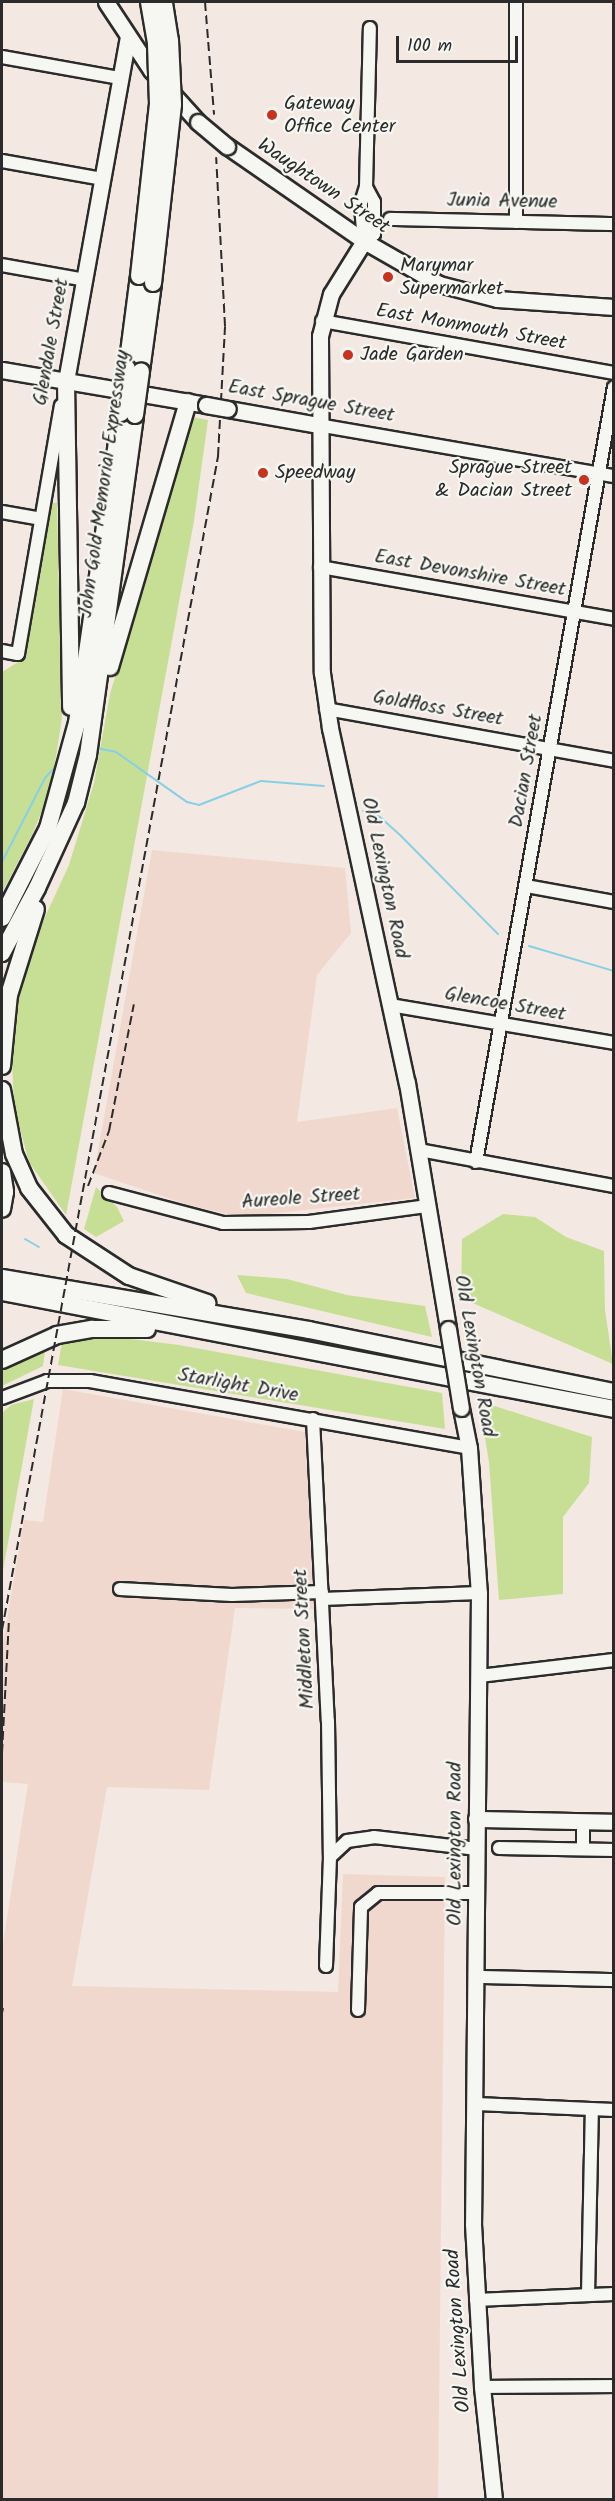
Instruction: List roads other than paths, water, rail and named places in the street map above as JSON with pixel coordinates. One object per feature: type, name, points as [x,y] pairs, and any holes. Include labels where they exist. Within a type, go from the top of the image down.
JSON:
[{"type":"highway","name":"John Gold Memorial Expressway","points":[[146,280],[158,104],[156,43],[149,2]]},
{"type":"highway","name":"John Gold Memorial Expressway","points":[[2,953],[68,821],[88,755],[97,711],[128,414],[173,104],[170,41],[164,2]]},
{"type":"highway","points":[[2,918],[48,828],[66,769],[74,724],[66,381]]},
{"type":"highway","points":[[97,711],[188,402]]},
{"type":"highway","name":"John Gold Memorial Expressway","points":[[74,724],[128,414]]},
{"type":"highway","points":[[2,1066],[9,995],[19,955],[68,821]]},
{"type":"highway","points":[[2,907],[15,892]]},
{"type":"highway","points":[[2,1090],[14,1154],[25,1180],[46,1214],[66,1235],[129,1276],[188,1298],[309,1330]]},
{"type":"highway","points":[[2,1172],[5,1192],[2,1209]]},
{"type":"highway","points":[[2,1278],[309,1330],[614,1392]]},
{"type":"highway","points":[[2,1292],[614,1409]]},
{"type":"highway","points":[[2,1360],[54,1335],[92,1329],[201,1331]]},
{"type":"main road","name":"Waughtown Street","points":[[106,2],[164,86],[198,122],[226,146],[364,241],[423,276],[470,294],[614,307]]},
{"type":"main road","name":"Glendale Street","points":[[66,381],[128,37]]},
{"type":"main road","name":"Old Lexington Road","points":[[364,241],[336,285],[322,321],[318,424],[320,567],[326,709],[390,1005],[428,1206],[469,1448],[479,1593],[476,1819],[478,1977],[476,2300],[482,2387],[494,2499]]},
{"type":"main road","name":"East Sprague Street","points":[[2,370],[318,424]]},
{"type":"main road","points":[[476,1819],[614,1822]]},
{"type":"street","points":[[516,2],[516,222]]},
{"type":"street","points":[[364,241],[361,203],[366,187],[370,28]]},
{"type":"street","points":[[2,57],[120,78]]},
{"type":"street","points":[[2,161],[103,179]]},
{"type":"street","name":"Junia Avenue","points":[[390,219],[614,224]]},
{"type":"street","points":[[2,266],[84,280]]},
{"type":"street","name":"East Monmouth Street","points":[[322,321],[614,373]]},
{"type":"street","name":"Glendale Street","points":[[2,651],[18,654],[66,381]]},
{"type":"street","name":"Dacian Street","points":[[476,1162],[576,613],[614,387]]},
{"type":"street","name":"East Sprague Street","points":[[318,424],[614,477]]},
{"type":"street","points":[[2,512],[40,519]]},
{"type":"street","name":"East Devonshire Street","points":[[320,567],[614,619]]},
{"type":"street","name":"Goldfloss Street","points":[[326,709],[614,761]]},
{"type":"street","points":[[526,886],[614,902]]},
{"type":"street","name":"Glencoe Street","points":[[390,1005],[614,1043]]},
{"type":"street","points":[[418,1150],[614,1186]]},
{"type":"street","name":"Aureole Street","points":[[109,1193],[223,1223],[309,1222],[428,1206]]},
{"type":"street","name":"Starlight Drive","points":[[2,1398],[47,1381],[71,1380],[313,1419],[469,1448]]},
{"type":"street","name":"Middleton Street","points":[[313,1419],[322,1596],[330,1857],[326,1966]]},
{"type":"street","points":[[120,1589],[322,1596],[479,1593]]},
{"type":"street","points":[[479,1676],[614,1660]]},
{"type":"street","points":[[583,1821],[583,1849]]},
{"type":"street","points":[[330,1857],[347,1841],[374,1837],[477,1849]]},
{"type":"street","points":[[499,1848],[614,1850]]},
{"type":"street","points":[[358,2010],[361,1907],[378,1893],[476,1893]]},
{"type":"street","points":[[478,1977],[614,1980]]},
{"type":"street","points":[[477,2104],[614,2110]]},
{"type":"street","points":[[588,2295],[592,2109]]},
{"type":"street","points":[[476,2300],[614,2294]]},
{"type":"street","points":[[482,2387],[614,2386]]},
{"type":"waterway","points":[[96,748],[116,752],[187,802],[199,805],[261,781],[324,786]]},
{"type":"waterway","points":[[2,862],[45,778],[58,764]]},
{"type":"waterway","points":[[363,811],[380,817],[401,836],[498,934]]},
{"type":"waterway","points":[[529,946],[614,971]]},
{"type":"waterway","points":[[25,1239],[39,1247]]},
{"type":"railway","points":[[205,2],[214,115]]},
{"type":"railway","points":[[2,1630],[218,456],[225,326],[216,157]]},
{"type":"railway","points":[[88,1186],[109,1131],[134,1004]]},
{"type":"railway","points":[[2,1753],[9,1621]]},
{"type":"railway","points":[[2,2013],[3,2008]]},
{"type":"place","name":"Gateway Office Center","points":[[272,115]]},
{"type":"place","name":"Marymar Supermarket","points":[[388,277]]},
{"type":"place","name":"Jade Garden","points":[[348,355]]},
{"type":"place","name":"Speedway","points":[[263,473]]},
{"type":"place","name":"Sprague Street & Dacian Street","points":[[584,480]]}]
